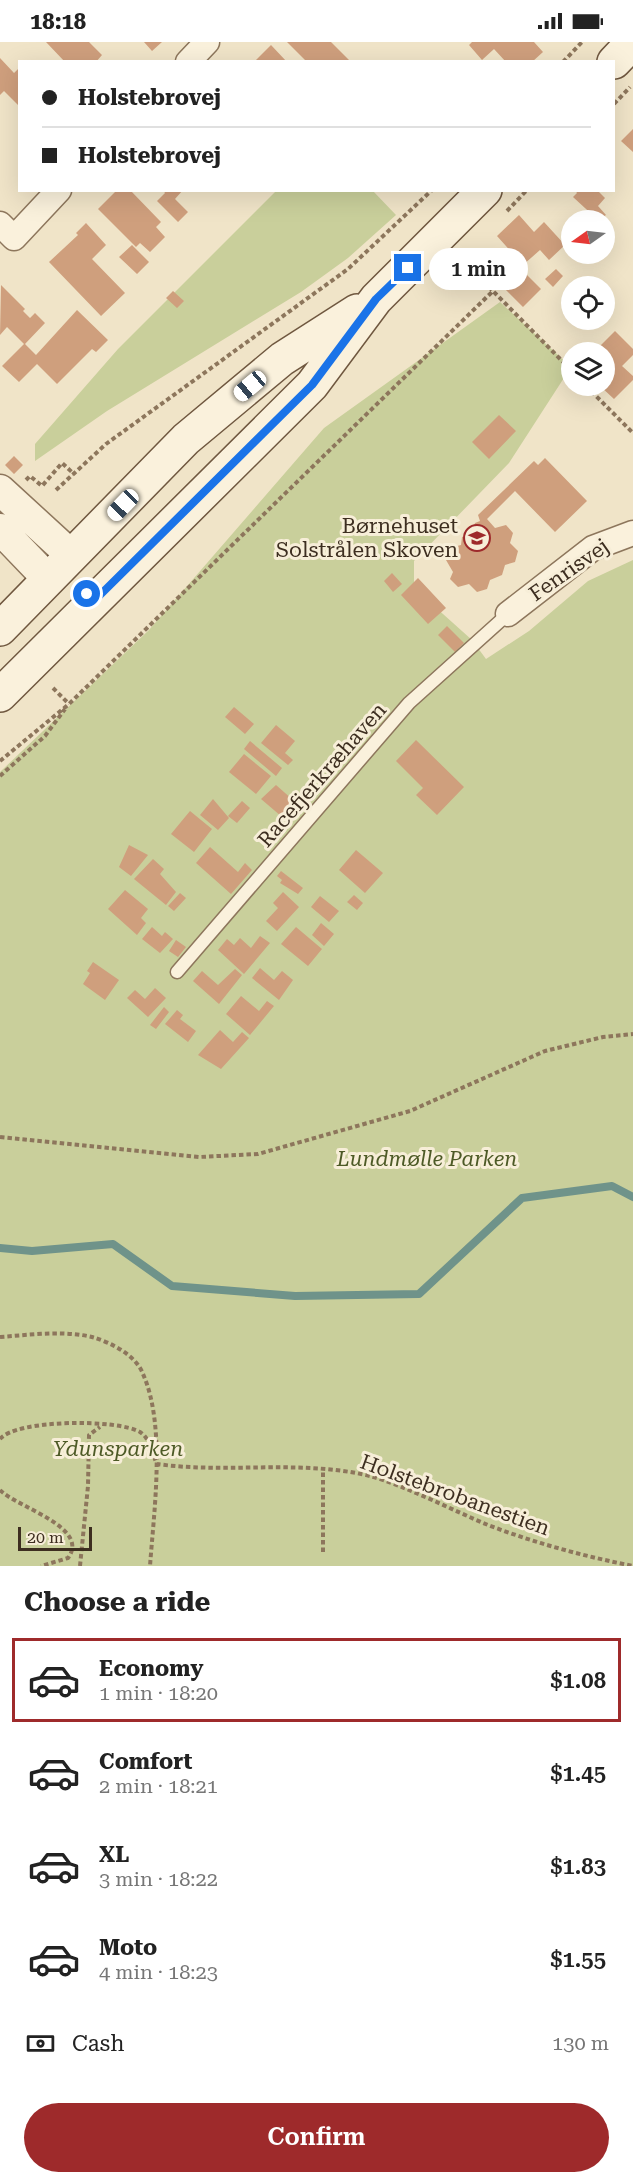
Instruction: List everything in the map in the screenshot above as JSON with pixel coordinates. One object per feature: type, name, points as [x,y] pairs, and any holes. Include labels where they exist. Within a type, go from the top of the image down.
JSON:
[{"type":"main road","points":[[615,61],[633,42]]},
{"type":"main road","points":[[0,629],[74,589],[312,385],[376,299],[483,192]]},
{"type":"main road","points":[[0,670],[71,601],[76,578],[72,556],[186,439],[282,359],[376,299]]},
{"type":"main road","points":[[0,695],[74,589]]},
{"type":"street","points":[[190,60],[207,42]]},
{"type":"street","points":[[0,224],[14,238],[57,192]]},
{"type":"street","points":[[0,490],[72,556]]},
{"type":"street","points":[[0,529],[74,589]]},
{"type":"street","name":"Fenrisvej","points":[[508,614],[593,548],[633,533]]},
{"type":"lane","name":"Racefjerkræhaven","points":[[177,972],[409,703],[508,614]]},
{"type":"path","points":[[565,60],[582,42]]},
{"type":"path","points":[[615,103],[633,84]]},
{"type":"path","points":[[56,490],[106,444],[348,269],[430,192]]},
{"type":"path","points":[[439,237],[561,360]]},
{"type":"path","points":[[0,761],[69,704],[493,291]]},
{"type":"path","points":[[596,396],[633,433]]},
{"type":"path","points":[[42,486],[62,463],[74,474]]},
{"type":"path","points":[[53,688],[69,704]]},
{"type":"path","points":[[0,776],[45,736],[69,704]]},
{"type":"path","points":[[0,1137],[199,1157],[258,1154],[410,1111],[545,1051],[603,1037],[633,1034]]},
{"type":"path","points":[[0,1337],[54,1333],[92,1337],[122,1350],[143,1372],[152,1404],[157,1464],[150,1566]]},
{"type":"path","points":[[0,1439],[12,1430],[30,1425],[54,1423],[129,1427],[141,1432],[148,1440],[157,1464]]},
{"type":"path","points":[[80,1566],[88,1486],[89,1435],[93,1430],[104,1426]]},
{"type":"path","name":"Holstebrobanestien","points":[[157,1464],[203,1468],[323,1468],[371,1477],[491,1526],[580,1555],[633,1566]]},
{"type":"path","points":[[323,1468],[323,1552]]},
{"type":"path","points":[[0,1490],[24,1507],[64,1527],[71,1540],[72,1548],[68,1558],[41,1566]]},
{"type":"green space","points":[[275,192],[374,192],[396,215],[348,258],[301,292],[107,411],[35,461],[35,444],[118,349]]},
{"type":"green space","points":[[500,302],[561,358],[561,382],[509,463],[414,561],[414,588],[472,640],[486,659],[529,631],[588,581],[633,560],[633,1566],[0,1566],[0,772],[149,630],[324,428]]},
{"type":"building","points":[[46,42],[89,42],[102,55],[98,60],[63,60]]},
{"type":"building","points":[[144,42],[162,42],[152,51]]},
{"type":"building","points":[[287,42],[331,42],[349,60],[305,60]]},
{"type":"building","points":[[472,42],[534,42],[543,52],[534,60],[504,60],[494,49],[482,60],[469,45]]},
{"type":"building","points":[[271,45],[285,60],[256,60]]},
{"type":"building","points":[[0,58],[14,73],[18,69],[18,105],[4,91],[0,95]]},
{"type":"building","points":[[633,129],[633,152],[621,141]]},
{"type":"building","points":[[115,192],[132,192],[161,222],[156,227],[165,237],[150,252],[140,243],[136,247],[98,209]]},
{"type":"building","points":[[181,192],[175,199],[188,212],[178,222],[157,201],[165,193]]},
{"type":"building","points":[[576,192],[599,192],[605,198],[598,206],[602,210],[587,210],[573,197]]},
{"type":"building","points":[[519,215],[534,232],[544,222],[561,241],[561,249],[549,260],[540,250],[523,265],[497,236]]},
{"type":"building","points":[[86,223],[106,245],[92,259],[125,293],[101,316],[49,262],[78,235],[76,233]]},
{"type":"building","points":[[132,245],[149,262],[137,274],[119,257]]},
{"type":"building","points":[[519,267],[541,289],[523,307],[501,285]]},
{"type":"building","points":[[556,269],[563,276],[553,287],[545,279]]},
{"type":"building","points":[[1,285],[25,309],[23,311],[30,318],[35,313],[45,323],[25,344],[36,355],[77,310],[108,340],[96,352],[92,349],[57,384],[37,364],[19,382],[2,366],[24,344],[7,327],[0,335]]},
{"type":"building","points":[[173,291],[184,301],[177,308],[166,298]]},
{"type":"building","points":[[615,331],[633,349],[633,355],[622,366],[633,376],[633,380],[614,399],[611,396],[615,396],[615,342],[604,342]]},
{"type":"building","points":[[499,415],[516,431],[489,459],[472,442]]},
{"type":"building","points":[[14,456],[23,465],[14,474],[5,465]]},
{"type":"building","points":[[545,458],[587,501],[555,532],[515,491],[487,519],[495,528],[506,525],[513,533],[510,543],[518,551],[515,562],[505,565],[502,575],[490,580],[487,589],[477,592],[469,584],[458,587],[450,579],[453,572],[446,560],[449,548],[461,545],[462,537],[472,533],[475,523],[480,521],[478,515],[534,461],[538,465]]},
{"type":"building","points":[[392,573],[402,584],[393,592],[384,581]]},
{"type":"building","points":[[418,578],[446,608],[428,624],[401,595]]},
{"type":"building","points":[[447,626],[464,643],[455,652],[438,635]]},
{"type":"building","points":[[234,707],[254,724],[245,734],[225,717]]},
{"type":"building","points":[[276,725],[295,741],[285,753],[293,760],[288,765],[261,743]]},
{"type":"building","points":[[416,740],[464,787],[437,815],[416,795],[423,788],[396,761]]},
{"type":"building","points":[[250,741],[282,768],[276,776],[244,749]]},
{"type":"building","points":[[244,754],[271,776],[256,794],[229,772]]},
{"type":"building","points":[[276,785],[301,807],[288,822],[261,799]]},
{"type":"building","points":[[213,799],[229,818],[218,830],[200,815]]},
{"type":"building","points":[[242,801],[250,808],[237,823],[228,816]]},
{"type":"building","points":[[190,811],[212,829],[194,852],[171,834]]},
{"type":"building","points":[[129,845],[148,855],[131,876],[119,867]]},
{"type":"building","points":[[210,847],[238,872],[245,863],[252,870],[231,894],[196,863]]},
{"type":"building","points":[[356,850],[383,873],[365,893],[339,870]]},
{"type":"building","points":[[153,859],[164,869],[160,874],[176,892],[166,905],[134,879]]},
{"type":"building","points":[[281,871],[303,888],[298,894],[280,883],[282,880],[277,876]]},
{"type":"building","points":[[125,890],[148,909],[141,918],[146,923],[137,935],[108,909]]},
{"type":"building","points":[[283,892],[299,907],[277,931],[266,921],[278,908],[273,903]]},
{"type":"building","points":[[180,893],[186,898],[174,911],[168,906]]},
{"type":"building","points":[[354,895],[363,903],[357,910],[347,902]]},
{"type":"building","points":[[320,896],[339,911],[329,922],[311,907]]},
{"type":"building","points":[[321,923],[334,934],[324,946],[312,935]]},
{"type":"building","points":[[152,927],[162,936],[165,932],[173,939],[160,953],[142,939]]},
{"type":"building","points":[[296,927],[322,949],[308,966],[281,944]]},
{"type":"building","points":[[260,936],[270,943],[244,974],[218,950],[227,939],[234,945],[240,938],[251,948]]},
{"type":"building","points":[[176,940],[186,947],[178,957],[169,951]]},
{"type":"building","points":[[93,962],[119,980],[105,1000],[83,984],[90,973],[87,971]]},
{"type":"building","points":[[260,968],[274,980],[282,971],[293,980],[279,1000],[252,978]]},
{"type":"building","points":[[235,969],[242,975],[219,1004],[193,981],[202,971],[218,985]]},
{"type":"building","points":[[155,988],[166,998],[148,1017],[127,998],[135,990],[145,999]]},
{"type":"building","points":[[241,996],[259,1011],[267,1001],[274,1006],[250,1035],[226,1014]]},
{"type":"building","points":[[164,1007],[169,1012],[156,1029],[150,1025]]},
{"type":"building","points":[[177,1010],[183,1015],[180,1019],[196,1031],[188,1042],[165,1024]]},
{"type":"building","points":[[220,1030],[233,1042],[242,1032],[249,1038],[221,1069],[198,1055]]},
{"type":"waterway","points":[[0,1248],[32,1251],[113,1244],[172,1286],[295,1296],[419,1294],[522,1198],[612,1186],[633,1197]]},
{"type":"place","name":"Børnehuset Solstrålen Skoven","points":[[477,538]]},
{"type":"route","points":[[87,594],[98,597],[227,472],[312,385],[376,299],[408,268]]},
{"type":"park label","name":"Lundmølle Parken","points":[[427,1159]]},
{"type":"park label","name":"Ydunsparken","points":[[118,1449]]}]
